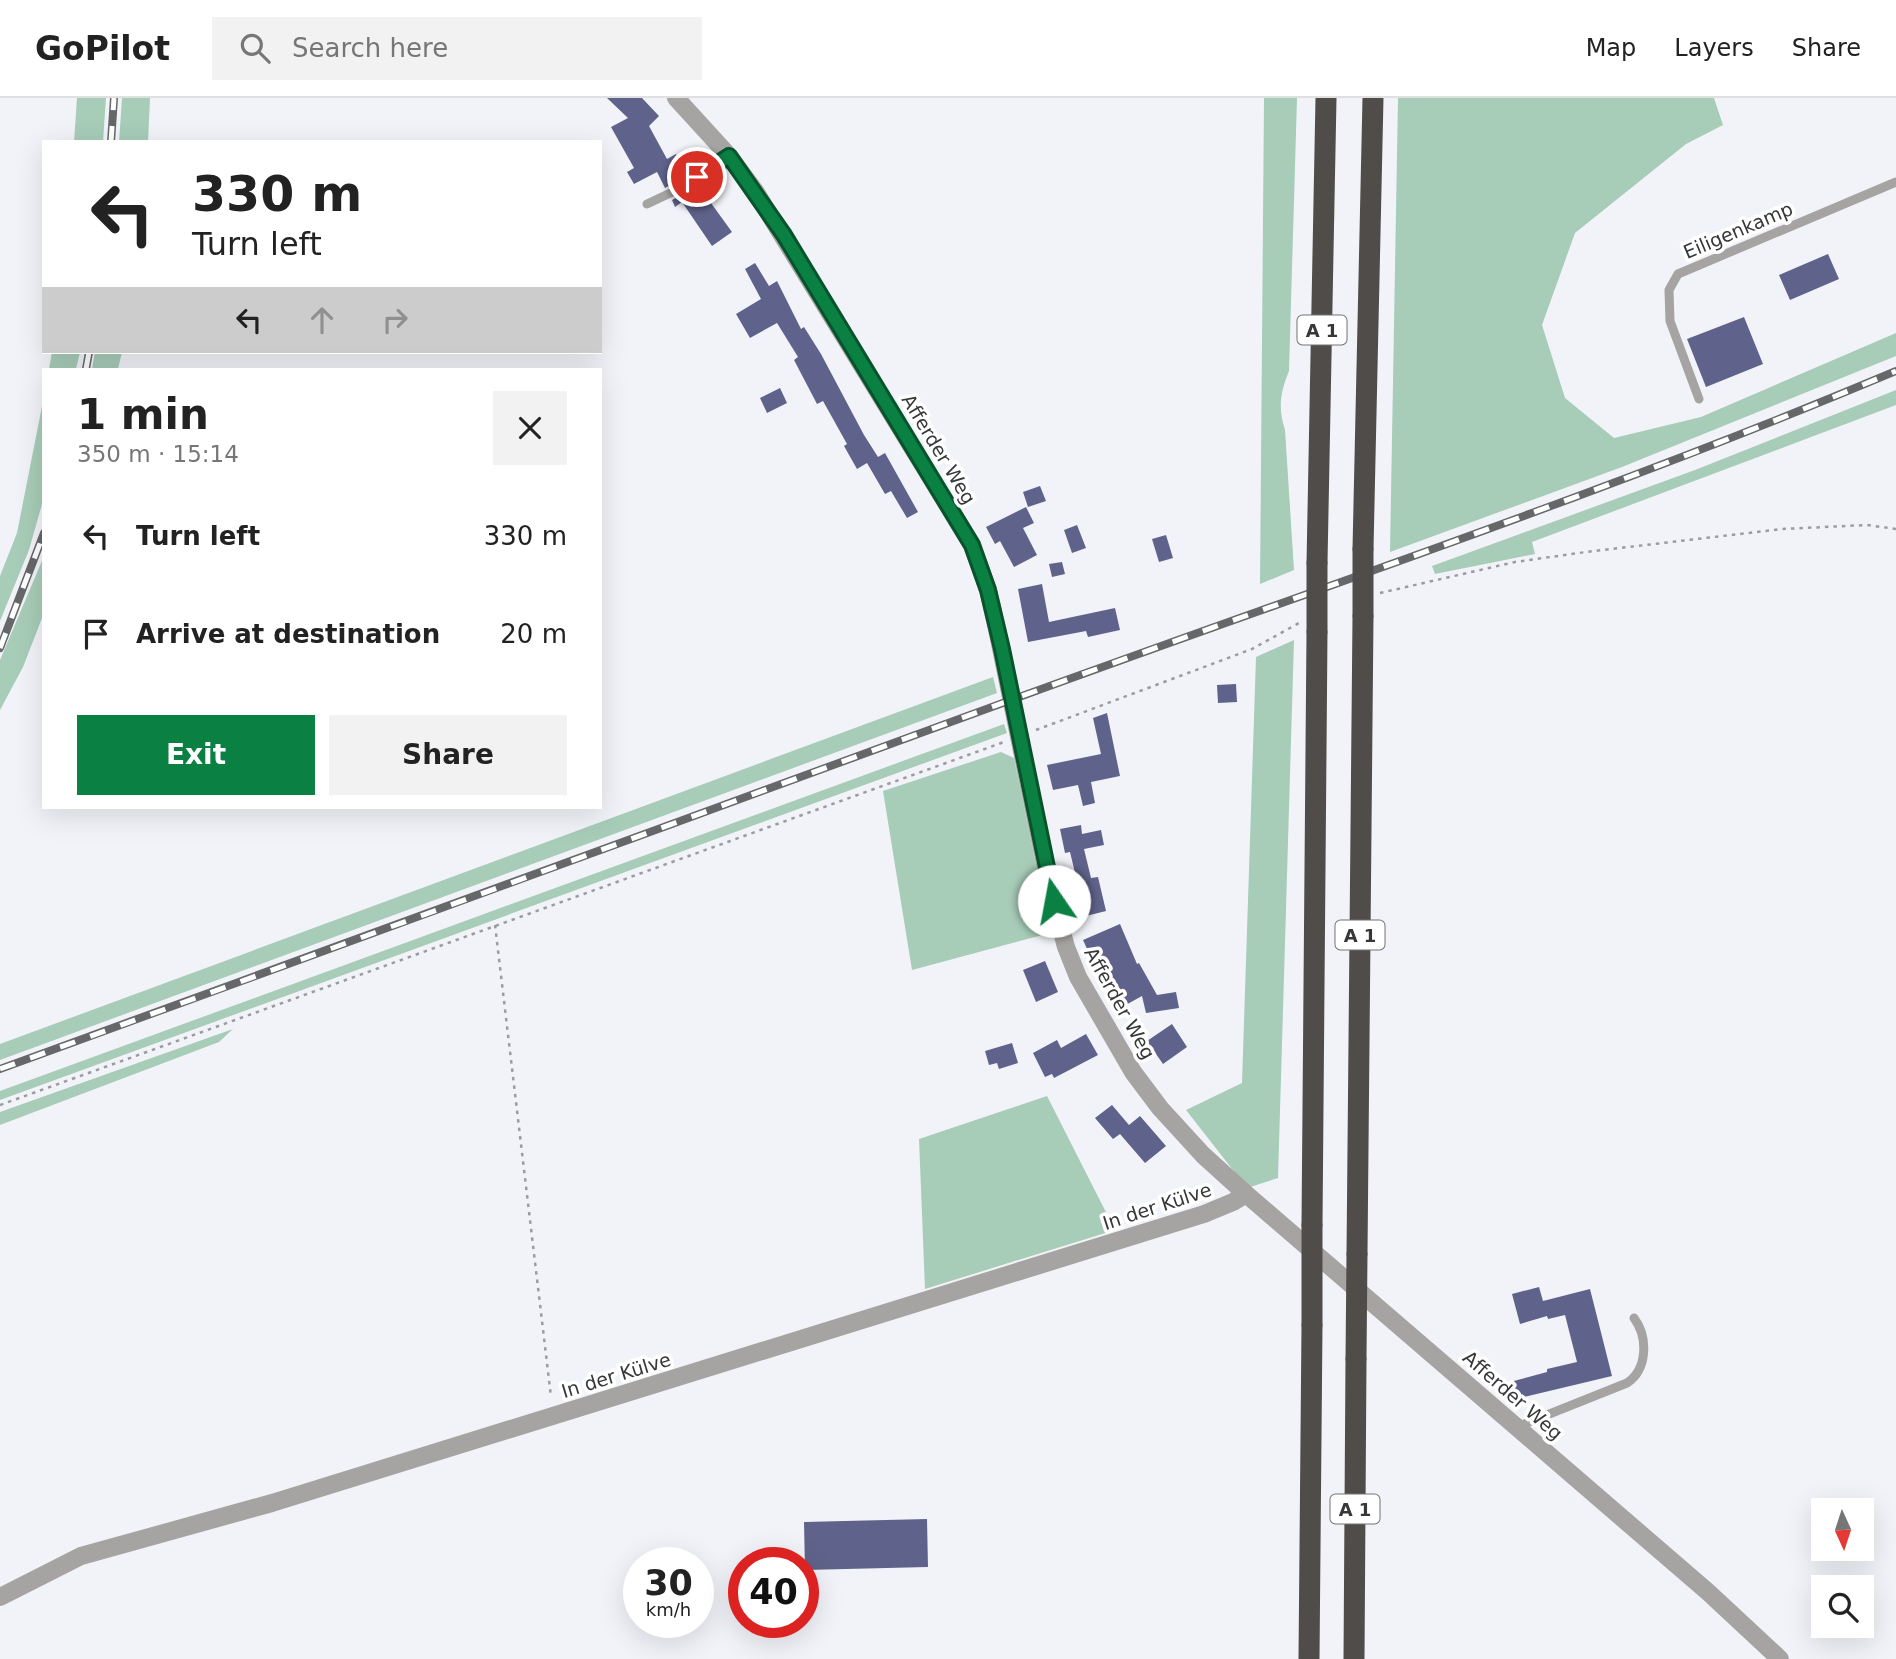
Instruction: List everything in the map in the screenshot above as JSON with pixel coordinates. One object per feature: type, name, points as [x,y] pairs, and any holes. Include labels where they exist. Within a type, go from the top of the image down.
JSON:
[{"type":"highway","name":"A 1","points":[[1309,1659],[1317,563],[1326,98]]},
{"type":"highway","name":"A 1","points":[[1354,1659],[1363,549],[1373,98]]},
{"type":"street","name":"Afferder Weg","points":[[676,98],[729,156],[784,235],[972,545],[988,590],[1066,947],[1084,988],[1133,1072],[1160,1108],[1203,1155],[1708,1592],[1780,1659]]},
{"type":"street","name":"In der Külve","points":[[0,1597],[81,1556],[272,1503],[553,1417],[1204,1214],[1246,1194]]},
{"type":"lane","points":[[647,204],[681,188],[729,156]]},
{"type":"lane","name":"Eiligenkamp","points":[[1699,399],[1670,321],[1669,290],[1678,274],[1896,182]]},
{"type":"lane","points":[[1517,1427],[1627,1384],[1636,1377],[1643,1353],[1642,1329],[1634,1318]]},
{"type":"path","points":[[1586,552],[1782,529],[1867,525],[1896,529]]},
{"type":"path","points":[[0,1105],[1020,736]]},
{"type":"path","points":[[495,925],[553,1417]]},
{"type":"green space","points":[[77,98],[106,98],[103,140],[74,140]]},
{"type":"green space","points":[[122,98],[150,98],[148,140],[119,140]]},
{"type":"green space","points":[[1264,98],[1297,98],[1289,371],[1281,407],[1285,430],[1294,570],[1260,584]]},
{"type":"green space","points":[[1398,98],[1714,98],[1723,125],[1686,144],[1575,233],[1542,325],[1565,398],[1614,438],[1701,417],[1896,333],[1896,356],[1622,467],[1390,552]]},
{"type":"green space","points":[[52,354],[80,354],[76,368],[49,368]]},
{"type":"green space","points":[[95,354],[122,354],[118,368],[92,368]]},
{"type":"green space","points":[[1896,390],[1896,405],[1532,542],[1535,554],[1435,574],[1432,566],[1695,470]]},
{"type":"green space","points":[[42,406],[42,504],[29,550],[0,621],[0,576],[17,533]]},
{"type":"green space","points":[[42,561],[42,618],[23,667],[0,710],[0,660]]},
{"type":"green space","points":[[1294,640],[1278,1178],[1247,1188],[1186,1110],[1242,1083],[1256,657]]},
{"type":"green space","points":[[993,677],[997,693],[0,1060],[0,1044]]},
{"type":"green space","points":[[1004,724],[1007,733],[0,1100],[0,1091]]},
{"type":"green space","points":[[1001,752],[1014,758],[1050,933],[912,970],[883,791]]},
{"type":"green space","points":[[233,1029],[219,1042],[0,1125],[0,1112]]},
{"type":"green space","points":[[1047,1096],[1115,1230],[925,1289],[919,1139]]},
{"type":"building","points":[[607,98],[642,98],[659,116],[649,126],[667,159],[676,154],[688,175],[665,188],[657,172],[634,184],[627,172],[634,168],[611,127],[628,118]]},
{"type":"building","points":[[694,188],[698,195],[703,192],[732,232],[712,246],[682,202],[675,207],[672,200]]},
{"type":"building","points":[[1828,254],[1839,279],[1790,300],[1779,275]]},
{"type":"building","points":[[755,263],[769,286],[777,281],[801,329],[804,327],[821,354],[864,435],[878,457],[885,453],[918,512],[907,518],[891,491],[885,494],[867,463],[857,469],[844,446],[847,444],[823,401],[817,404],[794,360],[798,357],[777,323],[750,338],[736,314],[761,299],[745,269]]},
{"type":"building","points":[[1744,317],[1763,364],[1706,387],[1687,339]]},
{"type":"building","points":[[780,388],[787,403],[767,413],[760,398]]},
{"type":"building","points":[[1040,486],[1046,501],[1028,507],[1023,492]]},
{"type":"building","points":[[1026,507],[1034,523],[1023,528],[1037,555],[1014,567],[1000,541],[995,544],[986,527]]},
{"type":"building","points":[[1077,525],[1086,548],[1072,553],[1064,530]]},
{"type":"building","points":[[1166,535],[1173,558],[1159,562],[1152,539]]},
{"type":"building","points":[[1062,562],[1065,574],[1052,577],[1049,564]]},
{"type":"building","points":[[1042,584],[1049,622],[1115,608],[1120,630],[1088,637],[1086,631],[1028,642],[1018,589]]},
{"type":"building","points":[[1236,684],[1237,702],[1218,703],[1217,685]]},
{"type":"building","points":[[1107,713],[1120,776],[1091,782],[1095,803],[1083,806],[1078,785],[1053,790],[1047,765],[1101,754],[1093,718]]},
{"type":"building","points":[[1081,825],[1082,834],[1101,830],[1104,845],[1084,849],[1091,878],[1098,877],[1106,911],[1078,918],[1069,883],[1077,881],[1070,852],[1065,853],[1060,829]]},
{"type":"building","points":[[1120,924],[1137,964],[1139,963],[1157,995],[1176,992],[1179,1008],[1146,1013],[1142,996],[1122,1007],[1118,1004],[1083,940]]},
{"type":"building","points":[[1045,961],[1058,992],[1036,1002],[1023,970]]},
{"type":"building","points":[[1172,1024],[1187,1047],[1163,1064],[1147,1041]]},
{"type":"building","points":[[1086,1034],[1098,1055],[1054,1078],[1052,1074],[1045,1077],[1033,1053],[1057,1040],[1061,1048]]},
{"type":"building","points":[[1012,1043],[1018,1063],[999,1069],[997,1063],[989,1065],[985,1051]]},
{"type":"building","points":[[1112,1105],[1129,1125],[1140,1116],[1166,1146],[1145,1163],[1120,1134],[1113,1139],[1095,1118]]},
{"type":"building","points":[[1539,1287],[1543,1301],[1590,1289],[1612,1376],[1511,1400],[1495,1386],[1577,1362],[1565,1315],[1548,1319],[1547,1316],[1520,1324],[1512,1294]]},
{"type":"building","points":[[927,1519],[928,1567],[819,1570],[819,1547],[805,1547],[804,1522]]},
{"type":"railway","points":[[111,140],[114,98]]},
{"type":"railway","points":[[86,368],[89,354]]},
{"type":"railway","points":[[0,1069],[1011,700],[1456,541],[1677,459],[1896,371]]},
{"type":"railway","points":[[0,648],[42,538]]},
{"type":"route","points":[[697,177],[729,156],[784,235],[972,545],[988,590],[1002,649],[1054,901]]}]
